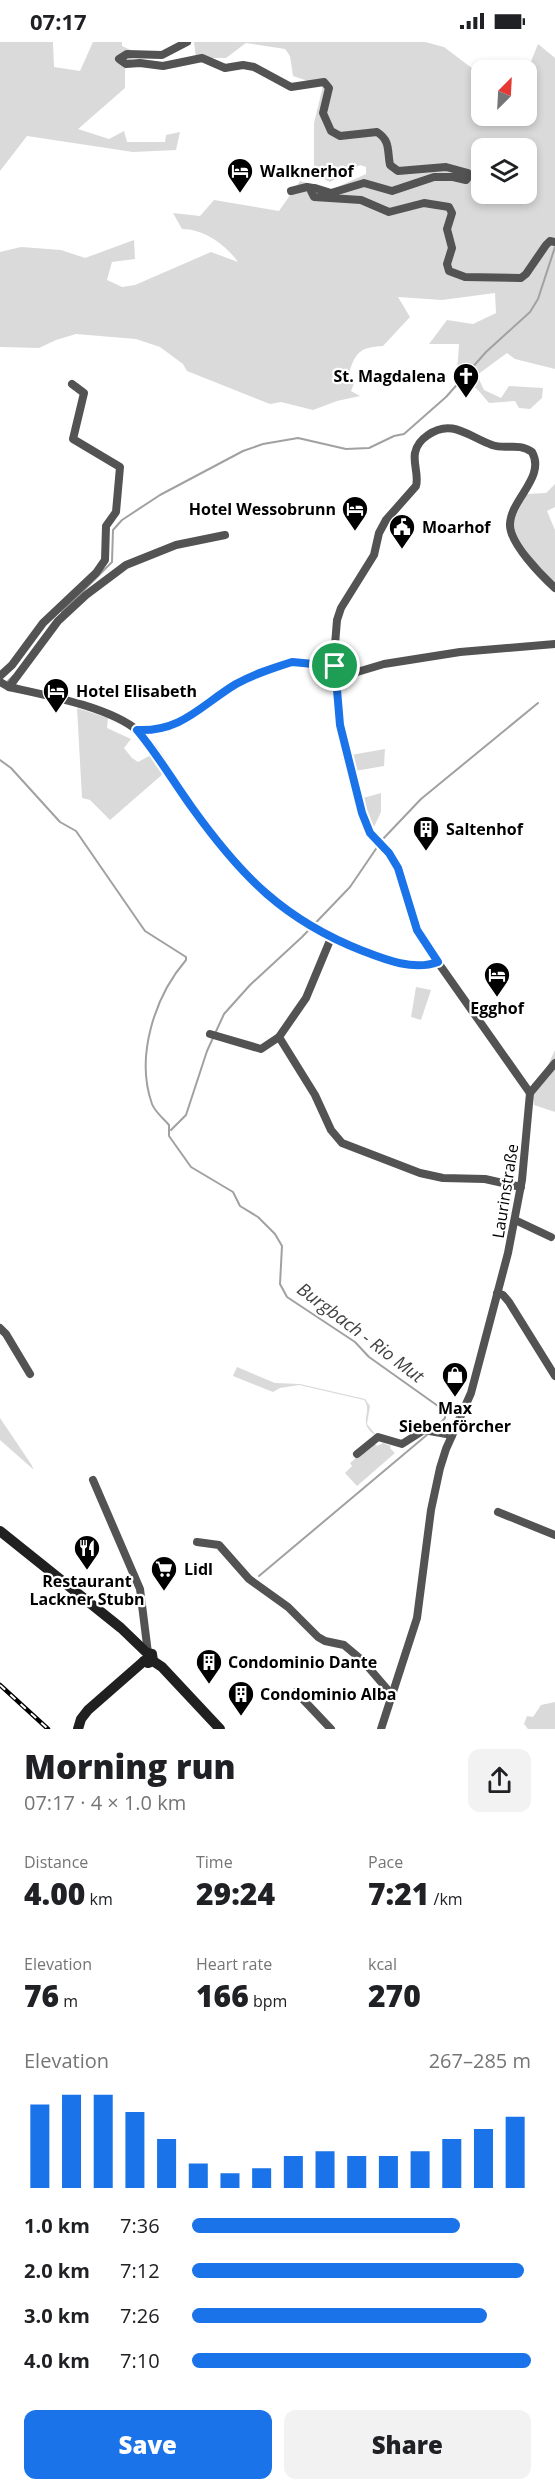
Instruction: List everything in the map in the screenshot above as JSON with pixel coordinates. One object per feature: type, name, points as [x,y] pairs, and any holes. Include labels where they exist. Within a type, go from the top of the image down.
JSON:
[{"type":"main road","points":[[0,1531],[121,1628],[148,1657],[162,1667],[220,1729]]},
{"type":"main road","points":[[78,1729],[83,1715],[148,1657]]},
{"type":"street","points":[[187,42],[162,55],[127,54],[119,59],[126,64],[163,66],[202,58],[225,68],[243,65],[254,67],[291,87],[324,82],[329,88],[323,113],[331,131],[345,136],[377,132],[389,146],[390,165],[398,171],[446,167],[469,174],[466,180],[434,177],[393,191],[364,183],[331,193],[307,187],[291,191]]},
{"type":"street","points":[[313,188],[311,193],[314,197],[361,200],[389,212],[424,203],[449,207],[452,213],[447,229],[452,248],[447,268],[454,274],[465,277],[521,278],[546,244],[554,241]]},
{"type":"street","points":[[0,676],[12,665],[43,623],[96,573],[105,560],[106,526],[116,512],[120,467],[74,439],[84,393],[72,384]]},
{"type":"street","points":[[555,588],[512,537],[510,524],[536,466],[532,452],[517,446],[490,445],[454,428],[432,432],[423,437],[415,454],[416,486],[386,520],[374,555],[341,608],[335,635],[340,725],[346,756],[366,823],[398,868],[417,930],[530,1093],[555,1063]]},
{"type":"street","points":[[9,687],[58,621],[86,595],[126,564],[176,545],[225,535]]},
{"type":"street","points":[[337,678],[384,664],[460,652],[555,644]]},
{"type":"street","points":[[0,682],[9,687],[79,703],[137,730],[151,731],[180,723],[205,708],[235,685],[259,673],[292,662],[335,666]]},
{"type":"street","points":[[137,730],[193,809],[250,881],[281,907],[331,938],[381,957],[408,964],[429,966],[438,962]]},
{"type":"street","points":[[213,1035],[261,1049],[279,1037],[306,998],[331,938]]},
{"type":"street","points":[[279,1037],[315,1095],[331,1130],[342,1143],[420,1173],[444,1178],[484,1179],[521,1187]]},
{"type":"street","name":"Laurinstraße","points":[[381,1729],[417,1618],[431,1510],[443,1459],[471,1394],[515,1220],[521,1187],[530,1093]]},
{"type":"street","points":[[515,1220],[551,1237]]},
{"type":"street","points":[[497,1293],[509,1302],[555,1376]]},
{"type":"street","points":[[0,1328],[30,1374]]},
{"type":"street","points":[[357,1454],[378,1437],[402,1444],[433,1431],[452,1435]]},
{"type":"street","points":[[93,1480],[141,1589],[148,1657]]},
{"type":"street","points":[[498,1512],[555,1535]]},
{"type":"street","points":[[197,1542],[219,1545],[249,1579],[288,1607],[318,1637],[344,1645],[363,1661],[393,1696]]},
{"type":"street","points":[[296,1692],[331,1729]]},
{"type":"shaded area","points":[[0,42],[53,42],[54,67],[80,71],[93,42],[122,42],[122,46],[135,52],[125,69],[125,88],[78,129],[109,139],[124,131],[127,142],[165,142],[166,135],[180,132],[176,150],[133,152],[27,136],[0,171]]},
{"type":"shaded area","points":[[194,42],[425,42],[444,47],[471,67],[471,126],[537,126],[537,60],[532,60],[538,44],[555,58],[555,369],[515,359],[507,353],[477,375],[484,390],[501,398],[509,386],[543,388],[542,398],[530,409],[519,408],[515,401],[489,403],[478,390],[457,373],[459,344],[429,344],[447,320],[473,324],[496,313],[495,293],[442,300],[398,297],[410,317],[383,346],[368,348],[359,353],[351,368],[348,376],[355,381],[351,391],[360,396],[313,410],[281,402],[270,404],[187,371],[183,364],[160,347],[136,339],[76,334],[39,348],[0,347],[0,252],[21,247],[61,250],[85,258],[134,240],[135,259],[112,262],[107,280],[122,287],[135,285],[211,252],[238,262],[214,239],[198,232],[182,229],[173,213],[200,216],[214,200],[279,211],[300,181],[331,190],[366,174],[366,167],[360,165],[330,182],[314,174],[314,123],[323,86],[293,76],[290,56],[285,49],[246,43],[226,58],[196,58]]},
{"type":"shaded area","points":[[555,484],[555,507],[547,511],[555,530],[555,583],[522,549],[513,525],[527,494],[546,493]]},
{"type":"shaded area","points":[[77,708],[108,718],[107,728],[131,739],[124,748],[132,758],[138,762],[151,755],[164,773],[110,820],[90,800],[82,798]]},
{"type":"shaded area","points":[[385,749],[384,766],[355,771],[351,755]]},
{"type":"shaded area","points":[[381,793],[381,812],[372,831],[363,798]]},
{"type":"shaded area","points":[[416,987],[431,990],[421,1020],[411,1017]]},
{"type":"shaded area","points":[[555,1050],[555,1112],[534,1105],[533,1097]]},
{"type":"shaded area","points":[[237,1367],[275,1383],[300,1384],[365,1399],[370,1406],[367,1424],[377,1436],[367,1427],[366,1422],[367,1405],[364,1400],[299,1385],[280,1388],[273,1392],[233,1376]]},
{"type":"shaded area","points":[[0,1418],[31,1464],[34,1470],[0,1440]]},
{"type":"shaded area","points":[[374,1443],[377,1446],[383,1443],[391,1446],[390,1448],[395,1453],[357,1486],[345,1473],[352,1466],[350,1463]]},
{"type":"shaded area","points":[[555,1702],[555,1729],[528,1729],[524,1724],[527,1716],[533,1717],[541,1705]]},
{"type":"waterway","name":"Burgbach - Rio Mut","points":[[62,612],[112,562],[113,530],[122,520],[160,495],[243,451],[263,444],[298,438],[346,449],[369,448],[394,436],[404,434],[446,397],[486,352],[530,312],[538,299],[555,247]]},
{"type":"waterway","name":"Burgbach - Rio Mut","points":[[8,681],[13,676]]},
{"type":"waterway","points":[[171,1130],[186,1115],[207,1051],[224,1014],[250,985],[302,937],[350,887],[382,840],[421,799],[538,703]]},
{"type":"waterway","name":"Burgbach - Rio Mut","points":[[0,760],[11,768],[60,822],[76,831],[145,931],[186,957],[157,1009],[147,1047],[147,1086],[153,1107],[169,1125],[169,1136],[191,1167],[233,1192],[240,1206],[258,1217],[275,1234],[282,1246],[280,1284],[287,1297],[355,1342],[369,1357],[445,1411],[445,1418],[435,1429]]},
{"type":"waterway","name":"Burgbach - Rio Mut","points":[[259,1576],[428,1434]]},
{"type":"railway","points":[[0,1685],[48,1729]]},
{"type":"place","name":"Walknerhof","points":[[240,194]]},
{"type":"place","name":"St. Magdalena","points":[[466,399]]},
{"type":"place","name":"Hotel Wessobrunn","points":[[355,532]]},
{"type":"place","name":"Moarhof","points":[[402,550]]},
{"type":"place","name":"Hotel Elisabeth","points":[[56,714]]},
{"type":"place","name":"Saltenhof","points":[[426,852]]},
{"type":"place","name":"Egghof","points":[[497,998]]},
{"type":"place","name":"Max Siebenförcher","points":[[455,1398]]},
{"type":"place","name":"Restaurant Lackner Stubn","points":[[87,1571]]},
{"type":"place","name":"Lidl","points":[[164,1592]]},
{"type":"place","name":"Condominio Dante","points":[[209,1685]]},
{"type":"place","name":"Condominio Alba","points":[[241,1717]]},
{"type":"route","points":[[292,662],[335,666],[340,725],[362,813],[370,833],[389,853],[398,868],[417,930],[438,962],[429,966],[387,959],[331,938],[281,907],[250,881],[217,841],[137,730],[151,731],[180,723],[205,708],[235,685],[259,673],[292,662]]}]
